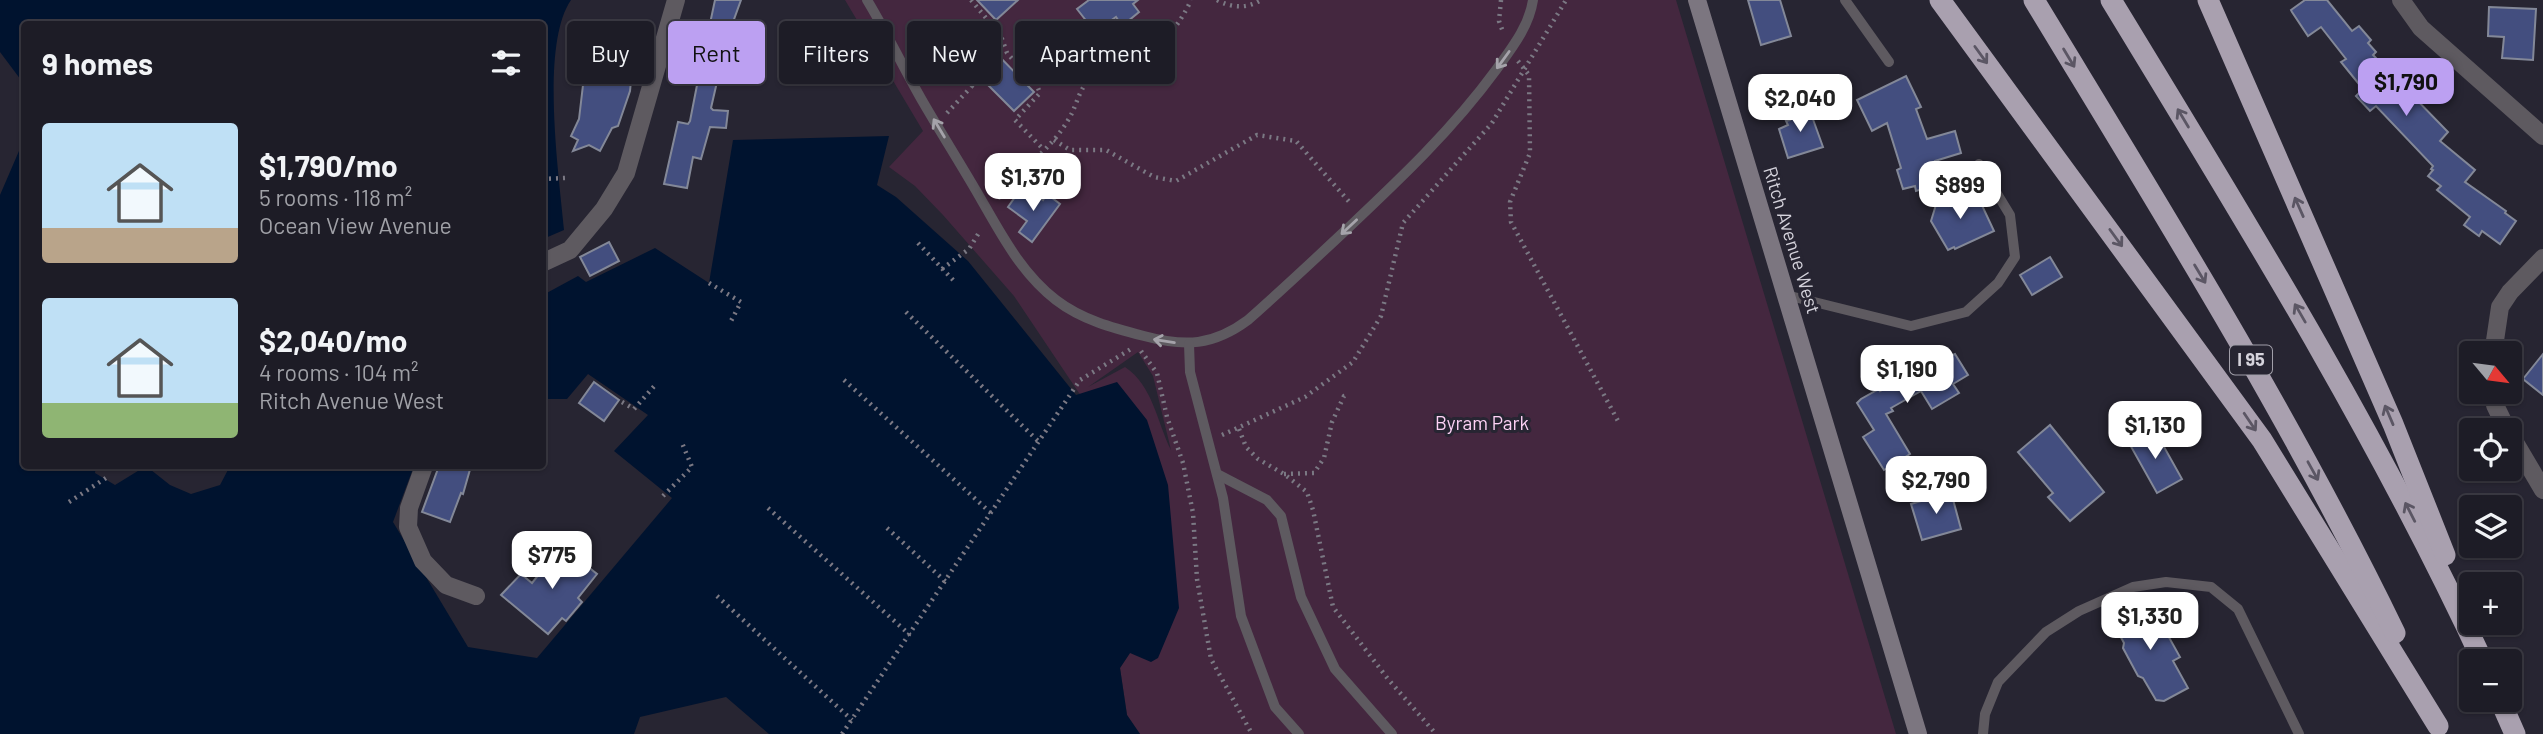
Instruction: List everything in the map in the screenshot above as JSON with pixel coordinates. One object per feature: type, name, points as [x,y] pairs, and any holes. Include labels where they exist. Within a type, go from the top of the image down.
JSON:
[{"type":"highway","points":[[1941,0],[2239,406],[2295,492],[2440,730]]},
{"type":"highway","name":"I 95","points":[[2034,0],[2296,439],[2371,582],[2440,730]]},
{"type":"highway","points":[[2111,0],[2272,265],[2352,403],[2427,545],[2478,649]]},
{"type":"highway","points":[[2208,0],[2393,424],[2479,649]]},
{"type":"highway","points":[[2505,712],[2515,734]]},
{"type":"main road","name":"Ritch Avenue West","points":[[1697,0],[1918,734]]},
{"type":"street","points":[[546,261],[570,250],[604,209],[626,173],[676,0]]},
{"type":"street","points":[[2401,0],[2421,28],[2543,136]]},
{"type":"street","points":[[2495,341],[2500,307],[2510,292],[2543,258]]},
{"type":"street","points":[[2522,455],[2543,490]]},
{"type":"street","points":[[423,469],[409,508],[408,527],[423,561],[446,585],[476,596]]},
{"type":"lane","points":[[867,0],[1022,267],[1055,299],[1078,314],[1135,334],[1189,344],[1230,333],[1274,298],[1445,134],[1510,51],[1528,19],[1533,1]]},
{"type":"lane","points":[[1845,0],[1889,62]]},
{"type":"lane","points":[[1786,295],[1911,326],[1966,312],[1998,283],[2015,257],[2010,215],[1979,164]]},
{"type":"lane","points":[[1189,344],[1190,372],[1217,474],[1241,616],[1275,707],[1299,734]]},
{"type":"lane","points":[[1217,474],[1267,500],[1281,516],[1301,597],[1335,669],[1392,734]]},
{"type":"lane","points":[[1983,734],[1985,714],[1998,682],[2046,632],[2079,611],[2133,587],[2166,582],[2211,587],[2238,609],[2299,734]]},
{"type":"path","points":[[971,0],[1001,36],[1003,46],[1038,88],[1040,93],[1036,99],[1015,120],[1044,150]]},
{"type":"path","points":[[942,269],[969,249],[1004,186],[1054,140],[1071,115],[1079,93],[1091,77],[1112,65],[1136,61],[1153,51],[1184,16],[1191,0]]},
{"type":"path","points":[[1217,0],[1231,7],[1261,0]]},
{"type":"path","points":[[1500,0],[1499,21],[1510,51],[1529,75],[1530,153],[1510,202],[1511,222],[1618,421]]},
{"type":"path","points":[[1208,441],[1240,429],[1305,397],[1353,362],[1381,316],[1403,223],[1492,123],[1566,0]]},
{"type":"path","points":[[936,123],[972,86],[967,79],[968,70],[975,60],[989,48],[1003,46]]},
{"type":"path","points":[[1054,140],[1070,150],[1106,150],[1154,177],[1175,181],[1257,135],[1296,141],[1361,216]]},
{"type":"path","points":[[546,179],[565,178]]},
{"type":"path","points":[[918,243],[954,281]]},
{"type":"path","points":[[709,283],[741,302],[731,321]]},
{"type":"path","points":[[905,312],[1040,443]]},
{"type":"path","points":[[1131,349],[1135,334]]},
{"type":"path","points":[[842,734],[1080,380],[1131,349],[1142,351],[1157,373],[1167,417],[1183,463],[1193,513],[1197,579],[1211,659],[1252,734]]},
{"type":"path","points":[[844,380],[992,514]]},
{"type":"path","points":[[622,402],[634,409],[656,384]]},
{"type":"path","points":[[1284,474],[1314,472],[1324,458],[1332,422],[1345,396],[1349,395]]},
{"type":"path","points":[[1240,429],[1246,447],[1258,459],[1307,492],[1334,607],[1388,679],[1436,734]]},
{"type":"path","points":[[663,496],[692,467],[682,443]]},
{"type":"path","points":[[69,502],[109,476]]},
{"type":"path","points":[[768,508],[909,635]]},
{"type":"path","points":[[887,528],[946,582]]},
{"type":"path","points":[[717,596],[852,720]]},
{"type":"green space","name":"Byram Park","points":[[845,0],[1676,0],[1896,734],[1140,734],[1127,715],[1120,668],[1130,653],[1129,444],[1079,393],[1014,296],[915,186],[889,167],[923,131],[893,81],[893,21],[858,21]],"holes":[[[1138,352],[1153,376],[1171,450],[1148,394],[1125,367],[1088,387]]]},
{"type":"water","points":[[0,0],[571,0],[562,21],[556,47],[554,78],[556,144],[564,230],[546,238],[546,21],[21,21],[21,80],[0,52]]},
{"type":"water","points":[[889,136],[877,185],[896,197],[968,261],[1076,395],[1117,382],[1147,420],[1168,485],[1179,608],[1158,658],[1151,662],[1130,653],[1120,668],[1127,715],[1140,734],[769,734],[726,697],[640,717],[634,734],[0,734],[0,195],[21,146],[21,469],[96,469],[95,473],[115,485],[141,469],[150,469],[170,485],[191,494],[220,485],[228,469],[413,469],[393,522],[468,647],[537,658],[672,498],[614,451],[648,415],[588,374],[567,399],[546,399],[546,293],[578,276],[586,282],[655,248],[709,283],[733,140]]},
{"type":"building","points":[[715,0],[741,0],[733,21],[711,21]]},
{"type":"building","points":[[977,0],[1018,0],[996,20]]},
{"type":"building","points":[[1089,0],[1138,0],[1133,4],[1139,12],[1128,21],[1119,21],[1116,17],[1110,21],[1086,21],[1077,9]]},
{"type":"building","points":[[1748,0],[1780,0],[1791,36],[1761,45]]},
{"type":"building","points":[[2305,0],[2327,0],[2352,31],[2359,26],[2371,40],[2368,43],[2376,52],[2373,55],[2448,132],[2440,141],[2475,170],[2465,182],[2516,221],[2500,244],[2482,231],[2479,236],[2464,225],[2470,217],[2437,190],[2441,186],[2428,176],[2433,166],[2376,106],[2370,111],[2356,96],[2363,89],[2341,62],[2346,59],[2321,27],[2308,36],[2291,10]]},
{"type":"building","points":[[2489,7],[2536,9],[2533,60],[2502,58],[2504,37],[2488,36]]},
{"type":"building","points":[[1001,58],[1015,73],[1015,84],[1026,84],[1034,92],[1014,111],[987,84],[1001,84]]},
{"type":"building","points":[[1906,76],[1921,107],[1916,109],[1927,139],[1955,131],[1961,153],[1935,161],[1942,183],[1916,191],[1915,186],[1903,189],[1897,170],[1901,168],[1887,123],[1872,131],[1857,100]]},
{"type":"building","points":[[583,84],[631,84],[618,126],[612,128],[600,151],[589,145],[573,151],[578,140],[571,136],[579,119]]},
{"type":"building","points":[[697,84],[717,84],[711,108],[728,111],[726,128],[710,127],[701,159],[693,157],[687,188],[664,184],[678,122],[688,124]]},
{"type":"building","points":[[1804,108],[1805,113],[1810,111],[1823,147],[1788,158],[1779,129],[1788,125],[1786,121],[1790,120],[1787,113]]},
{"type":"building","points":[[1942,185],[1949,206],[1974,195],[1976,200],[1979,199],[1994,231],[1948,250],[1931,221]]},
{"type":"building","points":[[1020,190],[1035,201],[1038,196],[1043,200],[1047,194],[1060,204],[1032,242],[1019,232],[1027,221],[1008,207]]},
{"type":"building","points":[[609,242],[619,261],[590,276],[580,257]]},
{"type":"building","points":[[2050,257],[2062,277],[2032,295],[2020,275]]},
{"type":"building","points":[[1955,354],[1968,375],[1953,384],[1959,393],[1932,409],[1921,391],[1891,408],[1893,411],[1886,414],[1910,454],[1884,470],[1863,437],[1874,430],[1857,403],[1938,358],[1939,361]]},
{"type":"building","points":[[2543,354],[2543,395],[2523,379]]},
{"type":"building","points":[[594,382],[619,400],[604,421],[579,403]]},
{"type":"building","points":[[2050,425],[2104,492],[2070,521],[2048,497],[2053,493],[2018,452]]},
{"type":"building","points":[[2154,429],[2182,479],[2157,493],[2129,443]]},
{"type":"building","points":[[438,469],[470,469],[463,494],[461,493],[450,522],[422,512]]},
{"type":"building","points":[[1951,492],[1961,529],[1922,540],[1911,504]]},
{"type":"building","points":[[562,546],[597,574],[578,598],[582,602],[566,621],[562,618],[548,634],[501,595],[521,574],[532,583]]},
{"type":"building","points":[[2139,600],[2154,626],[2161,623],[2180,657],[2173,661],[2188,688],[2164,701],[2156,700],[2143,678],[2138,676],[2112,621],[2115,613]]}]
